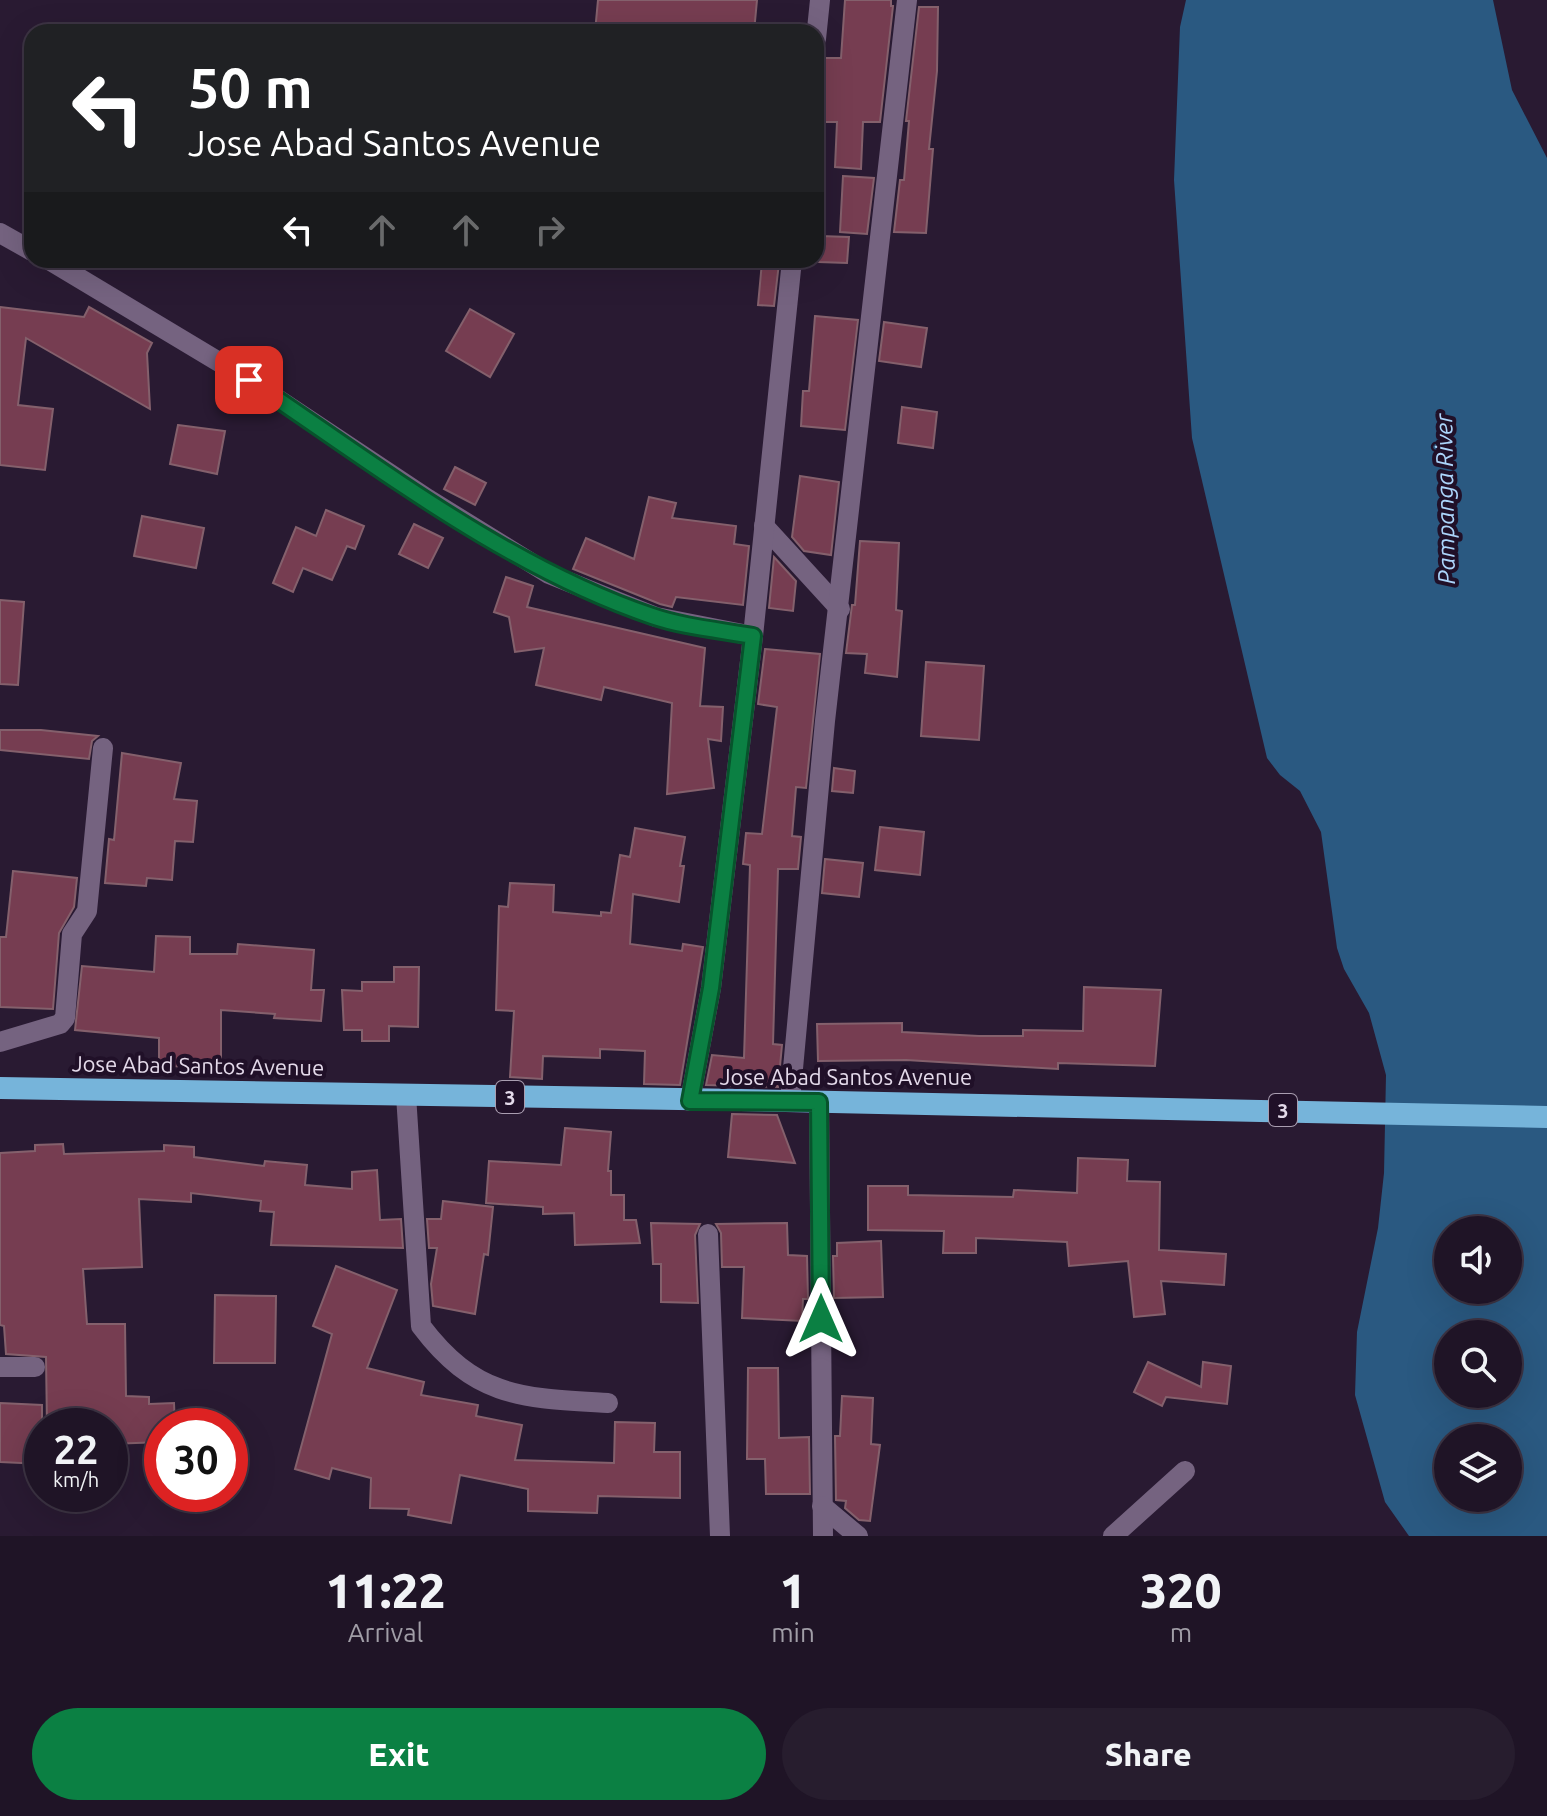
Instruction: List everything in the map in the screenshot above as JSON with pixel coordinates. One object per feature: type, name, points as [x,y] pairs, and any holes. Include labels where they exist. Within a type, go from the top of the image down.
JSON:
[{"type":"highway","name":"Jose Abad Santos Avenue","points":[[0,1088],[1019,1104],[1547,1117]]},
{"type":"street","points":[[818,24],[820,0]]},
{"type":"street","points":[[790,1101],[805,912],[907,0]]},
{"type":"street","points":[[0,233],[24,246]]},
{"type":"street","points":[[62,268],[249,380],[428,499],[549,574],[656,617],[753,636]]},
{"type":"street","points":[[690,1101],[711,988],[753,636],[791,268]]},
{"type":"street","points":[[764,526],[840,609]]},
{"type":"street","points":[[0,1042],[60,1024],[65,1018],[72,934],[87,911],[103,748]]},
{"type":"street","points":[[406,1095],[421,1326],[441,1352],[483,1382],[527,1398],[608,1403]]},
{"type":"street","points":[[819,1102],[823,1536]]},
{"type":"street","points":[[708,1234],[720,1536]]},
{"type":"street","points":[[0,1367],[35,1367]]},
{"type":"street","points":[[1113,1536],[1185,1471]]},
{"type":"street","points":[[822,1506],[858,1536]]},
{"type":"water","name":"Pampanga River","points":[[1186,0],[1493,0],[1512,90],[1547,158],[1547,1536],[1409,1536],[1385,1502],[1355,1395],[1357,1332],[1378,1228],[1384,1173],[1386,1075],[1369,1013],[1344,969],[1337,948],[1321,832],[1300,791],[1280,775],[1267,758],[1192,438],[1174,180],[1180,27]]},
{"type":"building","points":[[598,0],[757,0],[755,24],[596,24]]},
{"type":"building","points":[[845,0],[891,0],[893,6],[880,122],[863,122],[861,169],[835,167],[837,122],[825,122],[825,58],[841,58]]},
{"type":"building","points":[[919,7],[938,7],[937,71],[929,149],[933,149],[926,233],[894,232],[900,180],[904,180],[909,121],[906,121]]},
{"type":"building","points":[[843,176],[874,178],[867,234],[840,232]]},
{"type":"building","points":[[824,236],[849,237],[847,263],[824,262]]},
{"type":"building","points":[[761,268],[778,268],[774,306],[758,305]]},
{"type":"building","points":[[0,307],[84,317],[89,307],[152,343],[147,353],[150,409],[26,338],[18,405],[53,409],[45,470],[0,465]]},
{"type":"building","points":[[470,309],[514,334],[490,377],[446,351]]},
{"type":"building","points":[[815,316],[858,320],[845,430],[801,426],[803,391],[809,391]]},
{"type":"building","points":[[884,322],[927,328],[921,367],[879,361]]},
{"type":"building","points":[[902,407],[937,412],[933,448],[898,443]]},
{"type":"building","points":[[178,425],[225,431],[217,474],[170,464]]},
{"type":"building","points":[[455,467],[486,483],[475,505],[444,489]]},
{"type":"building","points":[[800,476],[839,482],[831,555],[804,551],[792,537]]},
{"type":"building","points":[[649,497],[676,503],[672,518],[736,526],[734,544],[749,546],[743,605],[676,597],[672,607],[573,569],[586,538],[634,559]]},
{"type":"building","points":[[326,510],[364,526],[355,549],[347,546],[332,580],[303,568],[293,592],[273,583],[296,527],[316,536]]},
{"type":"building","points":[[142,516],[204,528],[196,568],[134,556]]},
{"type":"building","points":[[414,524],[443,538],[428,568],[399,554]]},
{"type":"building","points":[[860,541],[899,543],[896,610],[902,611],[897,677],[865,673],[867,654],[846,653],[852,605],[855,605]]},
{"type":"building","points":[[774,557],[796,581],[793,611],[769,608]]},
{"type":"building","points":[[506,577],[533,586],[527,607],[705,648],[700,706],[723,707],[721,741],[708,739],[714,788],[667,794],[672,703],[604,687],[601,700],[536,685],[544,648],[515,652],[509,617],[494,612]]},
{"type":"building","points":[[0,600],[24,602],[18,685],[0,684]]},
{"type":"building","points":[[765,649],[820,654],[806,788],[796,787],[792,836],[801,837],[798,869],[778,869],[773,1044],[782,1045],[778,1087],[706,1085],[712,1055],[744,1058],[750,865],[743,864],[746,833],[762,834],[777,707],[758,704]]},
{"type":"building","points":[[926,662],[984,666],[979,740],[921,736]]},
{"type":"building","points":[[0,730],[41,730],[98,736],[92,741],[89,759],[0,750]]},
{"type":"building","points":[[122,753],[181,763],[174,799],[197,801],[193,842],[175,841],[172,880],[147,878],[146,886],[105,883],[109,839],[114,840]]},
{"type":"building","points":[[834,768],[855,771],[853,793],[832,791]]},
{"type":"building","points":[[880,827],[924,832],[920,875],[875,870]]},
{"type":"building","points":[[635,828],[685,837],[679,902],[633,894],[630,944],[682,951],[683,944],[703,947],[680,1085],[644,1084],[645,1051],[600,1049],[600,1058],[543,1056],[542,1079],[510,1077],[514,1011],[496,1010],[499,906],[508,907],[510,883],[554,885],[553,912],[601,916],[601,912],[611,913],[620,855],[630,857]]},
{"type":"building","points":[[825,859],[863,863],[859,897],[822,893]]},
{"type":"building","points":[[13,871],[77,878],[74,907],[59,933],[53,1009],[0,1007],[0,937],[6,937]]},
{"type":"building","points":[[156,936],[190,937],[190,954],[237,954],[238,944],[314,950],[311,990],[324,990],[321,1021],[221,1010],[221,1067],[159,1066],[159,1038],[75,1030],[82,966],[154,972]]},
{"type":"building","points":[[394,967],[419,967],[418,1027],[389,1026],[389,1041],[362,1041],[362,1030],[344,1030],[342,990],[362,991],[362,982],[394,982]]},
{"type":"building","points":[[1084,987],[1161,990],[1155,1066],[1058,1063],[1058,1069],[906,1060],[818,1061],[817,1024],[902,1023],[902,1032],[979,1036],[1023,1036],[1023,1030],[1083,1031]]},
{"type":"building","points":[[732,1114],[777,1115],[795,1163],[728,1157]]},
{"type":"building","points":[[565,1128],[611,1132],[608,1171],[611,1171],[611,1195],[624,1195],[624,1220],[636,1220],[640,1243],[575,1245],[574,1213],[543,1214],[543,1207],[486,1203],[489,1161],[561,1165]]},
{"type":"building","points":[[63,1144],[64,1154],[164,1151],[164,1145],[194,1147],[194,1157],[264,1166],[265,1161],[307,1165],[305,1185],[352,1189],[352,1172],[377,1170],[380,1220],[401,1219],[403,1248],[271,1245],[274,1212],[260,1211],[261,1201],[191,1193],[191,1202],[139,1199],[142,1267],[83,1269],[87,1324],[125,1324],[126,1396],[149,1397],[149,1404],[174,1403],[174,1408],[144,1408],[144,1443],[128,1443],[128,1408],[47,1408],[46,1357],[6,1354],[4,1326],[0,1325],[0,1153],[35,1151],[35,1145]]},
{"type":"building","points":[[1078,1158],[1128,1160],[1127,1181],[1160,1182],[1159,1250],[1226,1254],[1224,1285],[1161,1281],[1165,1314],[1134,1317],[1128,1261],[1069,1266],[1067,1242],[976,1238],[976,1253],[943,1253],[944,1231],[868,1230],[868,1186],[908,1186],[908,1195],[1013,1197],[1014,1190],[1077,1193]]},
{"type":"building","points":[[443,1201],[493,1207],[488,1255],[484,1254],[475,1314],[433,1306],[431,1284],[437,1248],[429,1248],[427,1219],[441,1219]]},
{"type":"building","points":[[651,1223],[700,1224],[695,1235],[698,1303],[661,1302],[661,1264],[653,1264]]},
{"type":"building","points":[[787,1223],[788,1255],[807,1256],[808,1299],[803,1299],[802,1321],[742,1318],[744,1267],[722,1267],[721,1233],[716,1224]]},
{"type":"building","points":[[881,1241],[883,1297],[834,1298],[833,1256],[837,1256],[837,1243]]},
{"type":"building","points":[[336,1266],[397,1290],[367,1368],[424,1382],[421,1395],[478,1405],[476,1416],[522,1425],[515,1460],[614,1463],[615,1422],[655,1423],[654,1452],[680,1452],[680,1498],[598,1496],[597,1513],[528,1511],[528,1489],[460,1475],[451,1523],[408,1515],[409,1509],[370,1508],[371,1478],[332,1468],[329,1479],[295,1469],[332,1334],[313,1326]]},
{"type":"building","points":[[215,1295],[276,1296],[275,1363],[214,1363]]},
{"type":"building","points":[[1148,1362],[1201,1387],[1203,1362],[1231,1366],[1227,1404],[1166,1397],[1162,1406],[1134,1392]]},
{"type":"building","points":[[748,1368],[778,1368],[779,1438],[809,1437],[810,1494],[766,1494],[765,1459],[747,1459]]},
{"type":"building","points":[[842,1396],[873,1398],[871,1444],[880,1445],[870,1521],[859,1520],[845,1508],[846,1501],[836,1500],[835,1436],[840,1436]]},
{"type":"building","points":[[0,1403],[42,1405],[42,1408],[24,1408],[24,1463],[0,1462]]},
{"type":"route","points":[[249,380],[428,499],[549,574],[656,617],[753,636],[711,988],[690,1101],[819,1102],[821,1319]]}]
